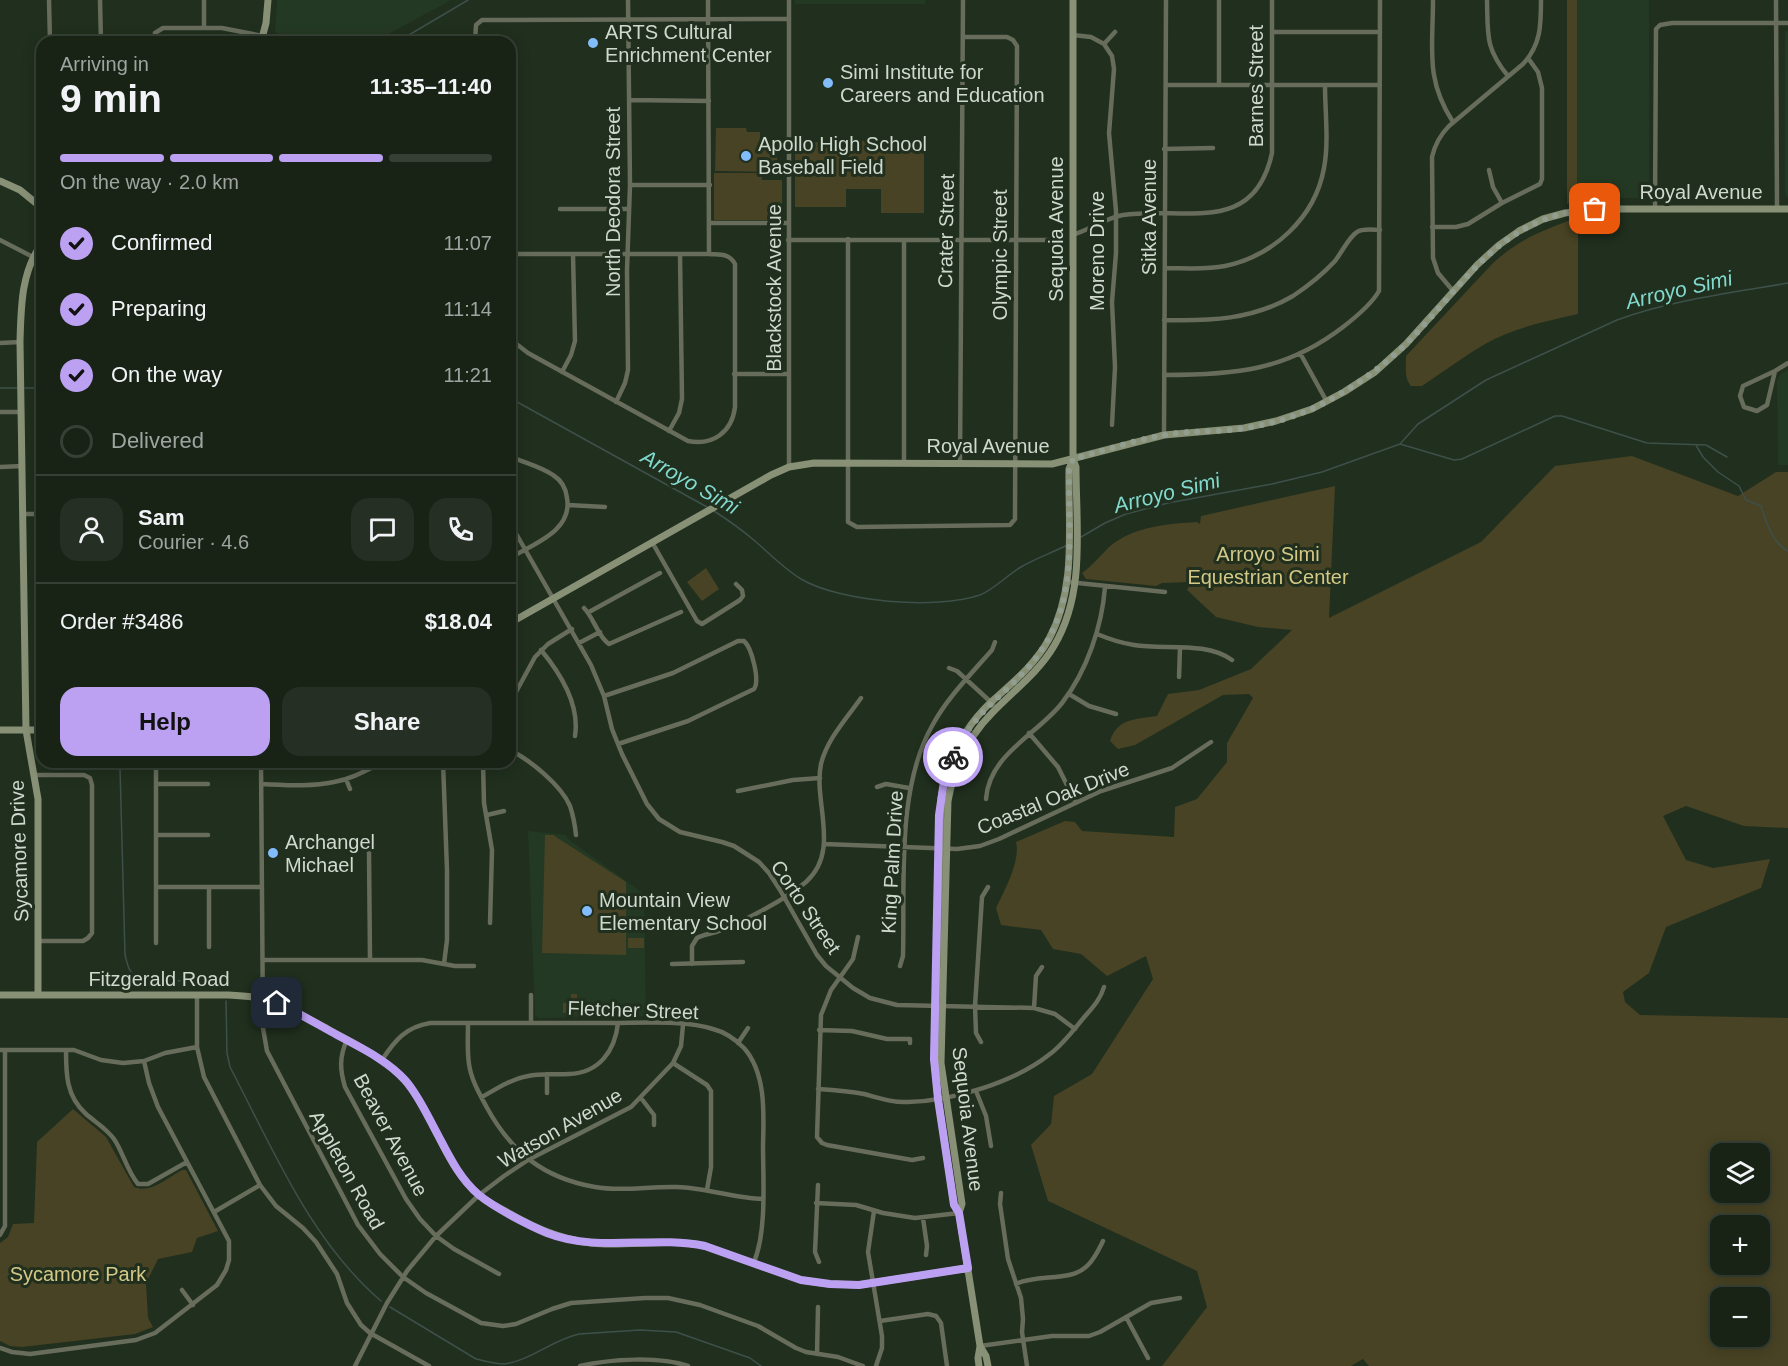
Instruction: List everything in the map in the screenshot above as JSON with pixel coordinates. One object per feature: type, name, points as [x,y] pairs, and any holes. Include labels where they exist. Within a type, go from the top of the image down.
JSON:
[{"type":"main road","points":[[262,36],[268,0]]},
{"type":"main road","name":"Sequoia Avenue","points":[[979,1366],[980,1346],[959,1213],[954,1205],[934,1059],[938,1005],[941,798],[950,764],[969,727],[994,705],[1024,673],[1047,642],[1072,582],[1076,562],[1076,467],[1073,459],[1072,0]]},
{"type":"main road","points":[[0,181],[20,190],[36,203]]},
{"type":"main road","name":"Royal Avenue","points":[[516,620],[789,467],[814,463],[1052,464],[1164,435],[1259,426],[1294,416],[1327,402],[1360,382],[1389,360],[1499,245],[1519,231],[1543,219],[1583,210],[1788,209]]},
{"type":"main road","name":"Sycamore Drive","points":[[36,252],[25,279],[20,342],[26,730],[38,799],[38,995]]},
{"type":"main road","name":"Sequoia Avenue","points":[[1072,582],[1068,567],[1069,469],[1073,459]]},
{"type":"main road","points":[[0,730],[36,730]]},
{"type":"main road","name":"Fitzgerald Road","points":[[0,995],[235,995],[263,998],[289,1008],[382,1060],[399,1074],[412,1089],[456,1168],[479,1195],[531,1226],[560,1236],[605,1244],[689,1242],[816,1283],[844,1285],[873,1283],[968,1268]]},
{"type":"main road","name":"Sequoia Avenue","points":[[980,1346],[986,1356],[988,1366]]},
{"type":"street","points":[[49,0],[50,36]]},
{"type":"street","points":[[100,0],[101,36]]},
{"type":"street","points":[[204,0],[204,28]]},
{"type":"street","name":"North Deodora Street","points":[[616,402],[628,370],[630,185],[628,0]]},
{"type":"street","points":[[708,0],[709,254]]},
{"type":"street","name":"Blackstock Avenue","points":[[789,0],[789,467]]},
{"type":"street","name":"Crater Street","points":[[960,463],[963,0]]},
{"type":"street","name":"Sitka Avenue","points":[[1164,435],[1166,0]]},
{"type":"street","points":[[1219,0],[1219,85]]},
{"type":"street","name":"Barnes Street","points":[[1072,235],[1115,216],[1214,213],[1235,206],[1253,193],[1265,174],[1272,153],[1272,0]]},
{"type":"street","points":[[1164,375],[1212,375],[1269,365],[1300,353],[1334,334],[1364,309],[1377,294],[1380,287],[1380,0]]},
{"type":"street","points":[[1433,0],[1433,77],[1440,99],[1453,122]]},
{"type":"street","points":[[1487,0],[1489,46],[1497,63],[1508,76]]},
{"type":"street","points":[[1454,292],[1440,276],[1431,249],[1434,148],[1443,132],[1453,122],[1528,58],[1540,36],[1541,0]]},
{"type":"street","points":[[1776,0],[1777,209]]},
{"type":"street","points":[[475,36],[476,26],[483,20],[789,19]]},
{"type":"street","points":[[1655,209],[1655,33],[1660,25],[1788,23]]},
{"type":"street","points":[[154,36],[160,29],[226,28],[252,36]]},
{"type":"street","points":[[1073,35],[1090,37],[1104,44],[1115,32]]},
{"type":"street","points":[[1272,32],[1380,32]]},
{"type":"street","name":"Olympic Street","points":[[848,463],[848,522],[853,526],[1010,525],[1014,523],[1017,46],[1007,37],[963,37]]},
{"type":"street","name":"Moreno Drive","points":[[1104,44],[1112,56],[1114,69],[1109,133],[1116,253],[1112,302],[1115,367],[1112,425]]},
{"type":"street","points":[[1432,227],[1456,227],[1468,224],[1502,203],[1537,186],[1542,179],[1542,88],[1538,72],[1528,58]]},
{"type":"street","points":[[1166,85],[1380,85]]},
{"type":"street","points":[[1165,268],[1206,268],[1237,263],[1266,251],[1300,220],[1315,196],[1324,169],[1326,155],[1325,85]]},
{"type":"street","points":[[629,100],[709,101]]},
{"type":"street","points":[[1164,149],[1213,148]]},
{"type":"street","points":[[1489,170],[1493,187],[1502,203]]},
{"type":"street","points":[[630,185],[710,185]]},
{"type":"street","points":[[560,209],[629,209]]},
{"type":"street","points":[[709,223],[788,223]]},
{"type":"street","points":[[1164,320],[1224,320],[1270,308],[1293,296],[1316,279],[1334,261],[1356,232],[1380,230]]},
{"type":"street","points":[[848,239],[848,463]]},
{"type":"street","points":[[0,240],[33,257]]},
{"type":"street","points":[[788,240],[1048,240]]},
{"type":"street","points":[[904,240],[904,463]]},
{"type":"street","points":[[516,254],[709,254],[725,255],[732,259],[735,264],[734,414],[730,424],[721,435],[711,440],[688,441],[528,353],[516,344]]},
{"type":"street","points":[[562,372],[575,341],[573,254]]},
{"type":"street","points":[[669,431],[679,413],[682,399],[680,254]]},
{"type":"street","points":[[0,343],[20,342]]},
{"type":"street","points":[[1300,353],[1327,402]]},
{"type":"street","points":[[1775,371],[1767,405],[1757,411],[1744,407],[1740,396],[1743,386],[1788,363]]},
{"type":"street","points":[[734,374],[789,374]]},
{"type":"street","points":[[0,412],[21,407]]},
{"type":"street","points":[[516,459],[554,476],[564,488],[568,505],[565,518],[558,528],[516,554]]},
{"type":"street","points":[[0,467],[22,466]]},
{"type":"street","points":[[568,505],[605,507]]},
{"type":"street","points":[[23,514],[36,514]]},
{"type":"street","name":"Corto Street","points":[[516,533],[591,664],[604,696],[618,744],[647,804],[659,819],[680,832],[722,842],[746,853],[769,873],[817,955],[826,966],[861,994],[880,1002],[897,1005],[1034,1008],[1056,1014],[1075,1029]]},
{"type":"street","points":[[652,542],[691,612],[702,624],[740,600],[743,596],[742,590],[736,584]]},
{"type":"street","points":[[589,612],[660,573]]},
{"type":"street","points":[[1072,582],[1166,592]]},
{"type":"street","points":[[986,798],[989,784],[1004,758],[1069,694],[1097,634],[1106,587]]},
{"type":"street","points":[[584,608],[589,612],[605,641],[609,644],[681,612]]},
{"type":"street","points":[[516,691],[528,666],[541,650],[572,629]]},
{"type":"street","points":[[579,643],[600,632]]},
{"type":"street","points":[[1097,634],[1133,645],[1206,650],[1226,655],[1232,660]]},
{"type":"street","points":[[604,696],[673,673],[738,641],[744,641],[749,646],[757,686],[688,721],[618,744]]},
{"type":"street","name":"King Palm Drive","points":[[900,966],[903,956],[905,848],[909,788],[918,755],[940,711],[992,650],[995,642]]},
{"type":"street","points":[[1179,677],[1180,648]]},
{"type":"street","points":[[541,650],[556,670],[569,695],[577,724],[575,736]]},
{"type":"street","points":[[949,668],[967,679],[994,705]]},
{"type":"street","points":[[1069,694],[1089,706],[1116,714]]},
{"type":"street","points":[[692,963],[692,946],[697,938],[729,927],[784,897],[807,881],[815,872],[824,844],[820,778],[822,763],[827,747],[861,698]]},
{"type":"street","points":[[1029,733],[1058,767],[1076,803]]},
{"type":"street","name":"Coastal Oak Drive","points":[[824,844],[967,848],[990,843],[1110,787],[1172,768],[1212,742]]},
{"type":"street","points":[[516,754],[558,788],[570,806],[576,835]]},
{"type":"street","points":[[156,768],[156,943]]},
{"type":"street","name":"Appleton Road","points":[[261,768],[264,1038],[272,1063],[358,1225],[380,1254],[403,1277],[463,1314],[490,1325],[516,1324],[571,1303],[668,1298],[700,1305],[758,1326],[796,1348],[838,1357],[863,1366]]},
{"type":"street","points":[[262,784],[322,784],[346,779],[369,768]]},
{"type":"street","points":[[442,768],[447,870],[447,940],[444,964]]},
{"type":"street","points":[[483,768],[483,790],[492,850],[490,923]]},
{"type":"street","points":[[35,775],[84,775],[90,778],[92,785],[92,933],[83,941],[38,941]]},
{"type":"street","points":[[738,791],[793,780],[820,778]]},
{"type":"street","points":[[346,779],[350,789]]},
{"type":"street","points":[[156,784],[208,784]]},
{"type":"street","points":[[877,787],[886,784],[909,788]]},
{"type":"street","points":[[487,815],[504,811]]},
{"type":"street","points":[[156,835],[208,835]]},
{"type":"street","points":[[370,960],[369,852],[374,845]]},
{"type":"street","points":[[156,887],[262,887]]},
{"type":"street","points":[[209,887],[209,947]]},
{"type":"street","points":[[981,1042],[976,1033],[975,1006],[982,897],[988,887]]},
{"type":"street","points":[[858,937],[853,959],[825,1002],[821,1015],[816,1134],[822,1143],[912,1160],[923,1158]]},
{"type":"street","points":[[263,960],[422,960],[474,966]]},
{"type":"street","points":[[672,964],[743,962]]},
{"type":"street","points":[[1034,1008],[1036,976],[1042,967]]},
{"type":"street","points":[[818,1089],[850,1091],[887,1101],[906,1102],[976,1091],[1040,1061],[1058,1048],[1101,998],[1104,987]]},
{"type":"street","points":[[197,995],[197,1047],[208,1086],[260,1185],[276,1206],[316,1242],[337,1274],[352,1314],[370,1333],[429,1366]]},
{"type":"street","points":[[531,995],[531,1023]]},
{"type":"street","name":"Fletcher Street","points":[[382,1060],[398,1038],[413,1027],[430,1023],[683,1024],[712,1028],[738,1042],[753,1061],[760,1082],[763,1198],[760,1242],[754,1262]]},
{"type":"street","points":[[468,1023],[469,1066],[482,1097],[506,1138],[528,1160],[560,1177],[595,1188],[623,1190],[676,1187],[707,1190],[737,1197],[763,1198]]},
{"type":"street","points":[[482,1097],[527,1076],[576,1074],[597,1065],[613,1047],[618,1023]]},
{"type":"street","name":"Watson Avenue","points":[[355,1366],[370,1333],[403,1277],[436,1236],[479,1195],[528,1160],[622,1113],[641,1098],[673,1063],[681,1047],[683,1024]]},
{"type":"street","points":[[738,1042],[748,1028]]},
{"type":"street","points":[[819,1030],[852,1031],[886,1039],[910,1039],[910,1043]]},
{"type":"street","name":"Beaver Avenue","points":[[347,1040],[340,1064],[345,1087],[405,1199],[436,1236],[454,1249],[499,1274]]},
{"type":"street","points":[[0,1235],[5,1226],[2,1050],[66,1050],[82,1052],[112,1062],[144,1061],[165,1053],[197,1047]]},
{"type":"street","points":[[66,1050],[67,1083],[76,1102],[112,1136],[135,1181],[141,1185],[148,1184],[187,1162]]},
{"type":"street","points":[[0,1348],[30,1354],[136,1340],[155,1333],[190,1307],[218,1285],[226,1270],[229,1260],[229,1241],[154,1098],[144,1061]]},
{"type":"street","points":[[673,1063],[707,1085],[711,1091],[711,1167],[707,1190]]},
{"type":"street","points":[[547,1074],[547,1093]]},
{"type":"street","points":[[976,1091],[986,1116],[992,1146]]},
{"type":"street","points":[[641,1098],[654,1115],[654,1125]]},
{"type":"street","points":[[214,1212],[260,1185]]},
{"type":"street","points":[[818,1185],[815,1252],[819,1262]]},
{"type":"street","points":[[1001,1193],[1000,1204],[1008,1259],[1023,1312],[1023,1339],[1027,1366]]},
{"type":"street","points":[[816,1203],[856,1205],[923,1218],[959,1213]]},
{"type":"street","points":[[874,1210],[868,1244],[882,1348],[876,1366]]},
{"type":"street","points":[[923,1218],[926,1255]]},
{"type":"street","points":[[1016,1284],[1033,1278],[1062,1276],[1082,1270],[1093,1258],[1103,1241]]},
{"type":"street","points":[[182,1290],[190,1307]]},
{"type":"street","points":[[980,1346],[1052,1336],[1089,1336],[1151,1303],[1180,1298]]},
{"type":"street","points":[[818,1307],[818,1354]]},
{"type":"street","points":[[880,1322],[928,1314],[936,1316],[941,1323],[947,1366]]},
{"type":"street","points":[[1126,1317],[1148,1358]]},
{"type":"street","points":[[580,1366],[652,1359],[688,1366]]},
{"type":"shaded area","points":[[277,0],[451,0],[387,35],[282,36],[275,32]]},
{"type":"shaded area","points":[[795,0],[925,0],[925,4],[795,4]]},
{"type":"shaded area","points":[[1577,0],[1649,0],[1649,195],[1645,198],[1577,200]]},
{"type":"shaded area","points":[[1788,30],[1788,198],[1785,194],[1785,33]]},
{"type":"shaded area","points":[[1788,370],[1788,465],[1778,465],[1777,381],[1781,374]]},
{"type":"shaded area","name":"Mountain View Elementary School","points":[[528,831],[566,835],[568,839],[644,894],[646,1016],[538,1018],[535,1015]]},
{"type":"green space","points":[[1567,0],[1577,0],[1577,200],[1567,204]]},
{"type":"green space","name":"Apollo High School Baseball Field","points":[[716,128],[746,128],[747,132],[760,132],[760,141],[777,142],[777,172],[715,171]]},
{"type":"green space","points":[[861,141],[924,142],[924,213],[881,213],[881,189],[846,189],[846,207],[795,207],[795,142],[840,142],[840,148],[860,148]]},
{"type":"green space","points":[[714,173],[762,173],[762,180],[782,180],[782,220],[714,220]]},
{"type":"green space","points":[[1578,217],[1578,314],[1530,326],[1496,338],[1422,386],[1411,386],[1406,376],[1406,356],[1493,263],[1523,241]]},
{"type":"green space","name":"Arroyo Simi Equestrian Center","points":[[1632,456],[1738,496],[1776,472],[1788,472],[1788,828],[1744,826],[1686,806],[1663,816],[1686,860],[1713,868],[1770,859],[1761,888],[1666,927],[1649,973],[1623,992],[1625,1002],[1640,1015],[1788,1018],[1788,1366],[1369,1366],[1363,1359],[1351,1366],[1162,1366],[1207,1307],[1197,1271],[1048,1201],[1031,1145],[1051,1124],[1054,1096],[1092,1074],[1153,979],[1146,956],[1107,976],[1081,954],[1053,949],[1041,930],[1001,925],[996,908],[1014,867],[1016,842],[1065,821],[1075,822],[1082,831],[1174,837],[1175,807],[1197,799],[1227,762],[1227,743],[1253,698],[1249,694],[1223,695],[1135,745],[1118,749],[1110,741],[1113,733],[1129,721],[1157,716],[1168,694],[1199,690],[1251,669],[1292,630],[1258,627],[1216,617],[1187,590],[1191,582],[1162,583],[1156,586],[1086,579],[1082,573],[1109,547],[1140,530],[1174,524],[1197,522],[1200,524],[1201,516],[1335,486],[1329,618],[1481,542],[1555,466]]},
{"type":"green space","points":[[706,568],[719,589],[702,601],[687,582]]},
{"type":"green space","points":[[545,835],[553,835],[626,882],[626,955],[542,953]]},
{"type":"green space","points":[[628,938],[644,938],[644,948],[628,948]]},
{"type":"green space","points":[[571,994],[577,994],[577,1010],[580,1010],[580,1013],[563,1013],[563,1003],[571,1003]]},
{"type":"green space","name":"Sycamore Park","points":[[73,1109],[106,1137],[134,1187],[140,1189],[153,1187],[182,1170],[186,1170],[218,1231],[197,1238],[192,1252],[158,1259],[146,1283],[148,1318],[153,1327],[135,1334],[22,1347],[10,1346],[0,1341],[0,1243],[8,1237],[13,1224],[34,1223],[37,1142]]},
{"type":"waterway","points":[[407,36],[468,0]]},
{"type":"waterway","name":"Arroyo Simi","points":[[1081,537],[1126,514],[1168,503],[1272,484],[1322,472],[1400,444],[1418,424],[1486,380],[1617,320],[1680,302],[1788,283]]},
{"type":"waterway","name":"Arroyo Simi","points":[[0,388],[17,388]]},
{"type":"waterway","name":"Arroyo Simi","points":[[25,388],[36,388]]},
{"type":"waterway","name":"Arroyo Simi","points":[[516,401],[707,507]]},
{"type":"waterway","points":[[1400,444],[1454,460],[1462,459],[1555,416],[1562,416],[1647,443],[1706,445],[1727,457]]},
{"type":"waterway","points":[[1696,445],[1703,457],[1718,472],[1739,486],[1746,500],[1761,506],[1774,537],[1788,551]]},
{"type":"waterway","name":"Arroyo Simi","points":[[714,511],[801,579],[839,593],[889,601],[939,602],[980,595],[1021,567],[1067,545]]},
{"type":"waterway","points":[[120,768],[125,955],[129,969],[135,976],[144,980],[206,980],[224,986]]},
{"type":"waterway","points":[[226,1001],[227,1053],[230,1067],[278,1161],[313,1222],[356,1277],[381,1301]]},
{"type":"waterway","points":[[390,1307],[476,1359],[493,1363],[504,1364],[523,1359],[579,1334],[640,1330],[676,1332],[750,1358],[761,1366]]},
{"type":"way so far","points":[[953,757],[959,743],[981,712],[1037,658],[1060,614],[1068,578],[1069,469],[1073,459],[1164,435],[1259,426],[1312,409],[1360,382],[1389,360],[1477,265],[1507,238],[1555,215],[1595,209]]},
{"type":"place","name":"ARTS Cultural Enrichment Center","points":[[593,43]]},
{"type":"place","name":"Simi Institute for Careers and Education","points":[[828,83]]},
{"type":"place","name":"Apollo High School Baseball Field","points":[[746,156]]},
{"type":"place","name":"Archangel Michael","points":[[273,853]]},
{"type":"place","name":"Mountain View Elementary School","points":[[587,911]]},
{"type":"route","points":[[277,1003],[390,1066],[420,1101],[456,1168],[467,1183],[489,1202],[549,1234],[605,1244],[689,1242],[816,1283],[859,1285],[968,1268],[959,1213],[954,1205],[934,1059],[939,815],[944,781],[953,757]]}]
